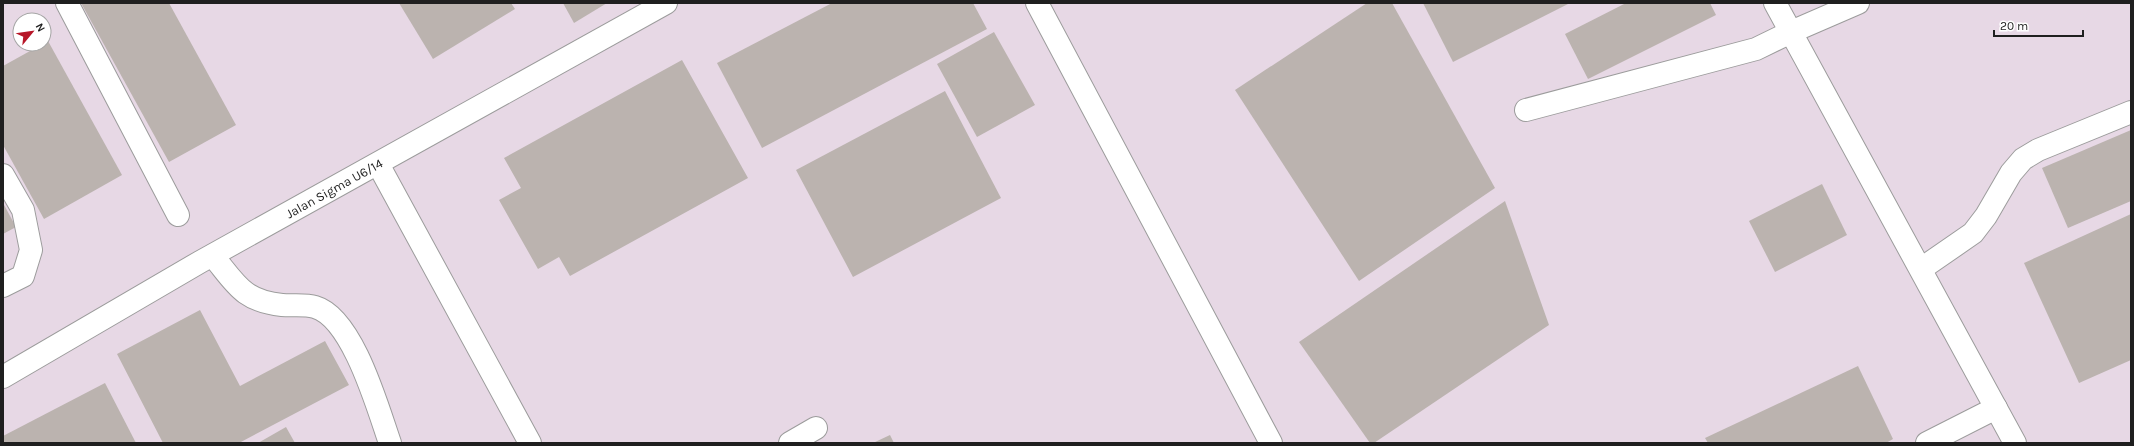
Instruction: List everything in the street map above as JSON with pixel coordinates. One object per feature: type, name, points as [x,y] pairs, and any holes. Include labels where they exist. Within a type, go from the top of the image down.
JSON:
[{"type":"street","points":[[67,3],[178,215]]},
{"type":"street","name":"Jalan Sigma U6/14","points":[[3,377],[213,256],[666,3]]},
{"type":"street","points":[[1037,3],[1271,443]]},
{"type":"street","points":[[1775,3],[2015,443]]},
{"type":"street","points":[[1526,110],[1756,49],[1858,3]]},
{"type":"street","points":[[1921,269],[1973,233],[1986,216],[2011,173],[2023,159],[2038,150],[2131,112]]},
{"type":"street","points":[[378,164],[530,443]]},
{"type":"street","points":[[3,175],[23,210],[31,250],[23,276],[3,286]]},
{"type":"street","points":[[213,256],[242,291],[260,302],[316,307],[334,319],[351,341],[390,443]]},
{"type":"street","points":[[1927,443],[1996,408]]},
{"type":"street","points":[[790,443],[816,428]]},
{"type":"shaded area","points":[[3,3],[2131,3],[2131,443],[3,443]]},
{"type":"building","points":[[81,3],[169,3],[236,125],[169,162]]},
{"type":"building","points":[[399,3],[511,3],[515,9],[433,59]]},
{"type":"building","points":[[563,3],[607,3],[574,23]]},
{"type":"building","points":[[832,3],[973,3],[987,29],[762,148],[717,63]]},
{"type":"building","points":[[1367,3],[1392,3],[1495,188],[1359,281],[1235,90]]},
{"type":"building","points":[[1423,3],[1570,3],[1453,62]]},
{"type":"building","points":[[1626,3],[1710,3],[1716,15],[1588,79],[1565,34]]},
{"type":"building","points":[[994,32],[1035,105],[977,137],[937,64]]},
{"type":"building","points":[[52,48],[122,175],[44,219],[3,145],[3,66],[28,52],[52,52]]},
{"type":"building","points":[[682,60],[748,178],[570,276],[559,257],[538,269],[499,200],[521,188],[504,158]]},
{"type":"building","points":[[945,91],[1001,198],[853,277],[796,170]]},
{"type":"building","points":[[2131,130],[2131,201],[2068,228],[2042,168]]},
{"type":"building","points":[[1822,184],[1847,235],[1775,272],[1749,221]]},
{"type":"building","points":[[1505,201],[1549,325],[1374,443],[1370,443],[1299,342]]},
{"type":"building","points":[[3,203],[16,227],[3,234]]},
{"type":"building","points":[[2131,214],[2131,360],[2079,383],[2024,263]]},
{"type":"building","points":[[200,310],[240,386],[325,341],[349,385],[239,443],[163,443],[117,354]]},
{"type":"building","points":[[1858,366],[1893,439],[1886,443],[1708,443],[1705,438]]},
{"type":"building","points":[[105,383],[136,443],[3,443],[3,436]]},
{"type":"building","points":[[286,427],[295,443],[258,443]]},
{"type":"building","points":[[890,435],[894,443],[873,443]]}]
